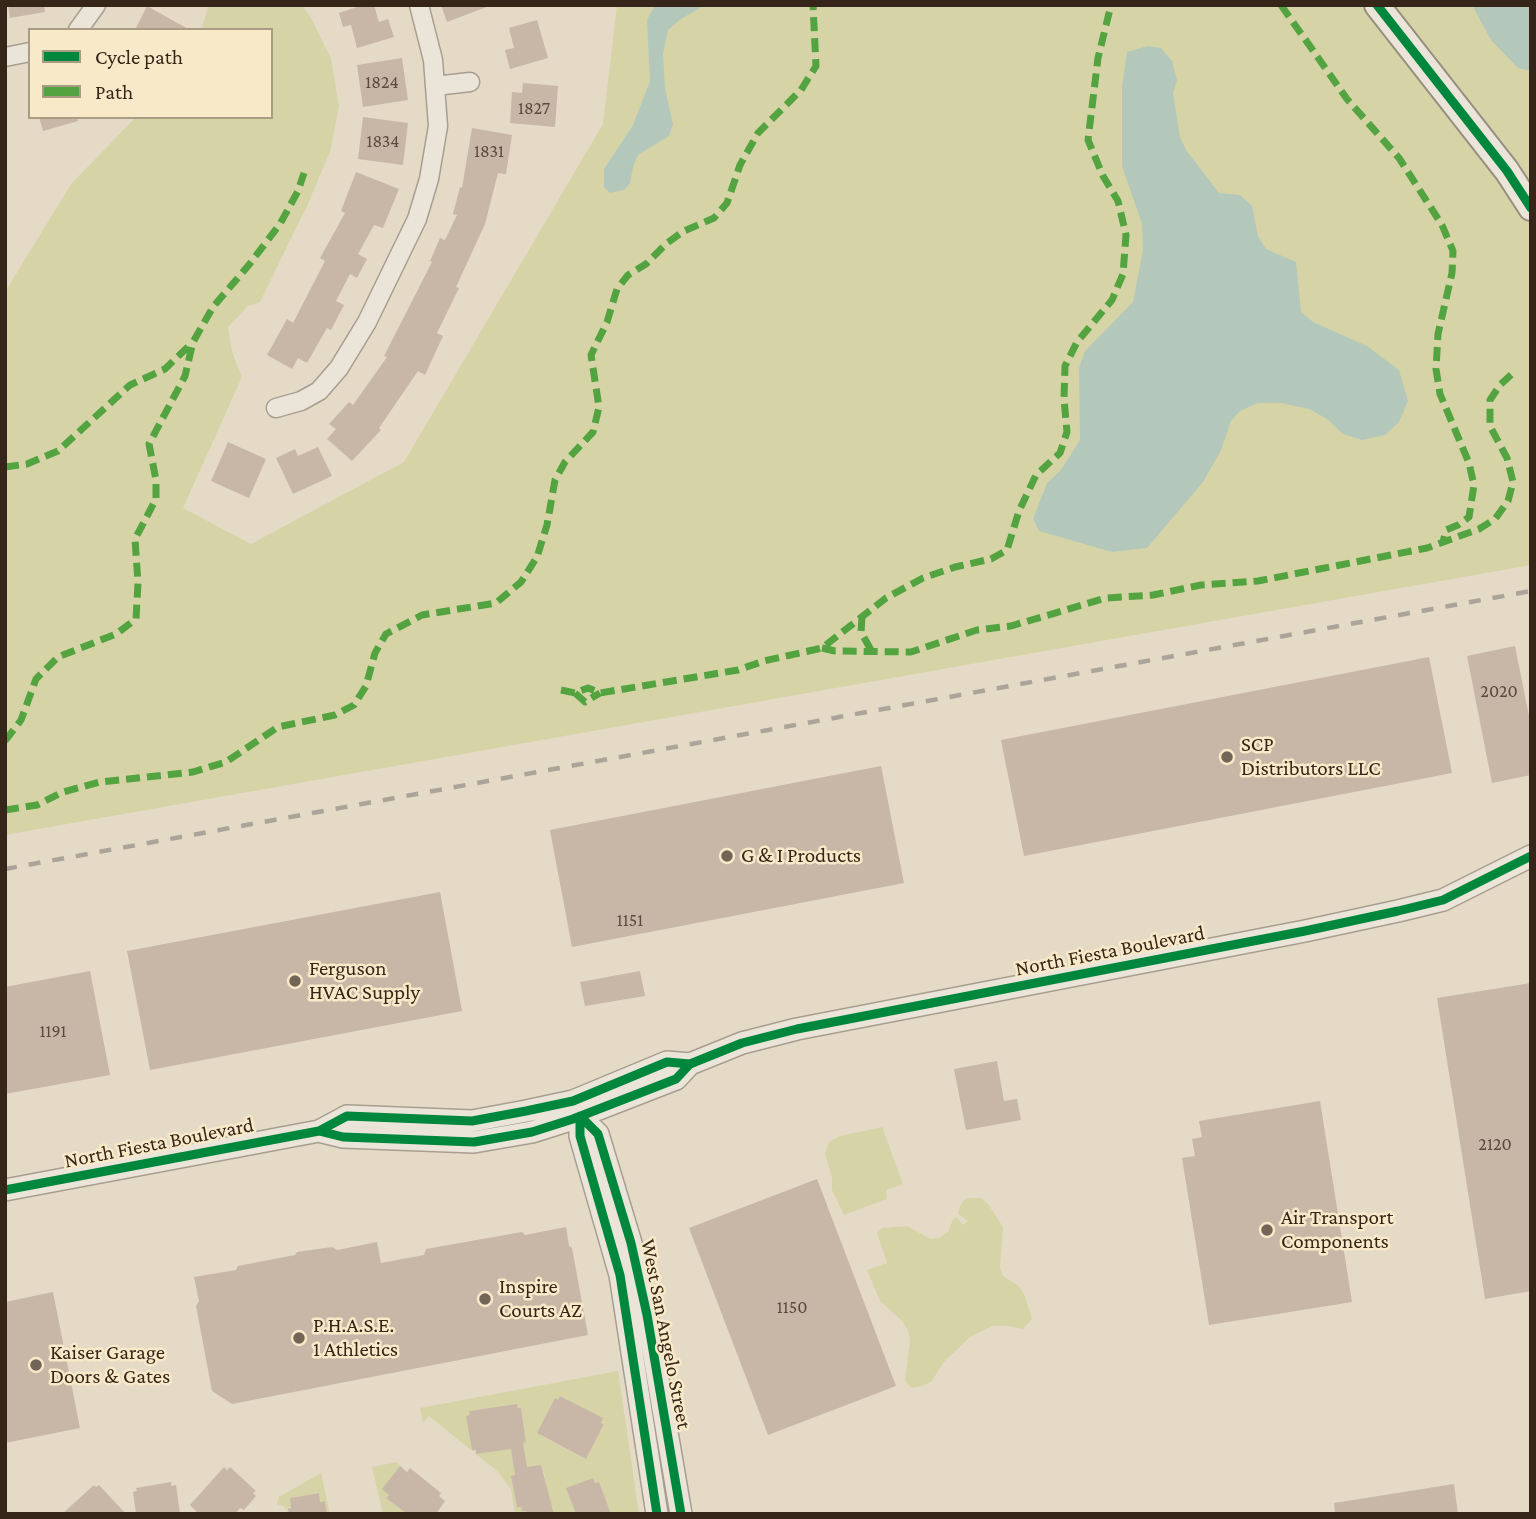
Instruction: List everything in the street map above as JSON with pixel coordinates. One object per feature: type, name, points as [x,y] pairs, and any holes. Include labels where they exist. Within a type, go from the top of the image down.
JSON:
[{"type":"main road","points":[[1377,5],[1507,171],[1530,206]]},
{"type":"street","points":[[79,28],[96,5]]},
{"type":"street","points":[[276,408],[301,401],[319,391],[339,368],[367,322],[417,219],[429,179],[438,126],[433,60],[419,5]]},
{"type":"street","points":[[5,57],[28,52]]},
{"type":"street","points":[[435,86],[470,82]]},
{"type":"street","name":"North Fiesta Boulevard","points":[[5,1190],[319,1130],[343,1137],[474,1142],[532,1132],[576,1109],[676,1079],[690,1064],[741,1043],[797,1029],[1305,931],[1432,903],[1454,895],[1531,856]]},
{"type":"street","name":"West San Angelo Street","points":[[576,1109],[580,1136],[620,1275],[657,1514]]},
{"type":"street","name":"West San Angelo Street","points":[[576,1109],[598,1134],[631,1243],[647,1315],[681,1514]]},
{"type":"shaded area","points":[[209,5],[302,5],[331,59],[339,106],[330,152],[260,302],[248,306],[228,327],[232,352],[242,377],[183,508],[251,544],[404,462],[603,124],[617,5],[1531,5],[1531,565],[5,835],[5,292],[71,184],[134,119],[273,119],[273,28],[202,28]]},
{"type":"shaded area","points":[[655,5],[705,5],[668,30],[663,54],[665,89],[673,124],[669,136],[638,155],[630,183],[624,190],[610,193],[604,187],[604,169],[633,125],[650,81],[647,20]]},
{"type":"shaded area","points":[[1472,5],[1531,5],[1531,71],[1518,68],[1491,40]]},
{"type":"shaded area","points":[[1148,46],[1161,48],[1172,61],[1177,80],[1173,93],[1180,137],[1186,150],[1219,193],[1240,195],[1252,206],[1258,236],[1266,249],[1296,262],[1301,312],[1313,322],[1367,346],[1399,370],[1408,401],[1399,422],[1385,435],[1362,440],[1343,434],[1327,419],[1309,409],[1281,403],[1258,403],[1240,411],[1231,421],[1221,450],[1203,482],[1147,548],[1112,552],[1039,531],[1033,519],[1047,483],[1061,470],[1080,440],[1079,368],[1085,351],[1133,302],[1143,250],[1142,224],[1122,166],[1122,87],[1127,52]]},
{"type":"shaded area","points":[[882,1127],[903,1184],[886,1190],[887,1199],[844,1215],[832,1190],[832,1177],[825,1154],[829,1142],[840,1136]]},
{"type":"shaded area","points":[[982,1198],[1003,1227],[1000,1267],[1003,1276],[1019,1286],[1032,1319],[1023,1329],[993,1326],[970,1337],[944,1362],[931,1382],[911,1388],[905,1381],[910,1341],[908,1330],[880,1301],[867,1270],[887,1263],[877,1233],[882,1228],[906,1226],[931,1239],[939,1238],[948,1232],[953,1219],[957,1217],[963,1225],[968,1221],[958,1214],[964,1200]]},
{"type":"shaded area","points":[[618,1371],[639,1514],[606,1514],[610,1512],[599,1482],[595,1483],[593,1478],[571,1500],[576,1514],[554,1514],[552,1505],[549,1506],[541,1465],[515,1470],[515,1475],[511,1476],[517,1507],[526,1511],[526,1514],[515,1514],[511,1489],[497,1471],[429,1416],[423,1422],[420,1408]],"holes":[[[561,1396],[604,1424],[588,1455],[582,1457],[540,1435],[556,1399]],[[521,1408],[526,1442],[477,1454],[476,1450],[472,1450],[467,1416],[470,1411]]]},
{"type":"shaded area","points":[[397,1462],[400,1466],[387,1497],[407,1514],[383,1514],[372,1467]]},
{"type":"shaded area","points":[[321,1473],[330,1514],[327,1514],[325,1501],[320,1502],[318,1493],[290,1498],[291,1507],[287,1507],[288,1514],[285,1507],[277,1504],[279,1497]]},
{"type":"building","points":[[8,5],[44,5],[45,12],[10,18]]},
{"type":"building","points":[[363,5],[374,5],[379,22],[388,19],[394,37],[357,48],[351,25],[343,27],[339,13]]},
{"type":"building","points":[[441,5],[489,5],[489,6],[447,22]]},
{"type":"building","points":[[147,6],[186,28],[136,28]]},
{"type":"building","points":[[537,20],[548,58],[510,69],[505,50],[514,48],[509,28]]},
{"type":"building","points":[[402,58],[408,100],[363,107],[357,65]]},
{"type":"building","points":[[523,83],[558,86],[555,127],[510,123],[512,92],[522,93]]},
{"type":"building","points":[[363,117],[408,123],[403,165],[358,159]]},
{"type":"building","points":[[40,119],[78,119],[78,121],[43,131]]},
{"type":"building","points":[[472,128],[512,135],[506,174],[498,173],[485,224],[437,333],[443,336],[425,375],[418,371],[379,428],[381,430],[352,461],[327,439],[336,429],[329,424],[349,402],[353,405],[387,357],[384,356],[432,262],[430,261],[440,238],[445,240],[457,215],[453,214],[460,187],[462,188]]},
{"type":"building","points":[[356,172],[399,189],[383,228],[374,225],[358,254],[367,259],[357,278],[350,274],[336,301],[344,305],[331,330],[327,328],[307,363],[298,358],[292,369],[267,355],[287,319],[293,323],[325,261],[320,258],[345,213],[341,211]]},
{"type":"building","points":[[228,442],[266,459],[249,498],[211,481]]},
{"type":"building","points":[[318,447],[332,476],[293,494],[276,458],[295,449],[298,456]]},
{"type":"building","points":[[1515,646],[1531,726],[1531,775],[1492,783],[1467,656]]},
{"type":"building","name":"SCP Distributors LLC","points":[[1429,657],[1452,773],[1024,856],[1001,740]]},
{"type":"building","name":"G & I Products","points":[[881,766],[904,883],[572,947],[550,830]]},
{"type":"building","name":"Ferguson HVAC Supply","points":[[440,892],[462,1011],[150,1070],[127,951]]},
{"type":"building","points":[[90,971],[110,1075],[5,1094],[5,987]]},
{"type":"building","points":[[640,971],[645,996],[585,1006],[580,982]]},
{"type":"building","points":[[1531,983],[1531,1291],[1485,1299],[1437,998]]},
{"type":"building","points":[[997,1061],[1004,1101],[1017,1099],[1021,1120],[966,1130],[954,1069]]},
{"type":"building","name":"Air Transport Components","points":[[1320,1101],[1352,1302],[1209,1325],[1182,1158],[1195,1156],[1192,1139],[1202,1137],[1199,1121]]},
{"type":"building","points":[[817,1179],[896,1386],[768,1435],[689,1228]]},
{"type":"building","points":[[566,1227],[588,1335],[232,1404],[212,1391],[196,1306],[199,1301],[194,1277],[236,1270],[238,1266],[295,1255],[297,1252],[332,1247],[337,1250],[377,1242],[381,1263],[424,1255],[426,1249]]},
{"type":"building","name":"Kaiser Garage Doors & Gates","points":[[53,1292],[80,1428],[5,1443],[5,1302]]},
{"type":"building","points":[[560,1396],[603,1418],[601,1423],[604,1424],[586,1459],[537,1433],[555,1398],[558,1400]]},
{"type":"building","points":[[517,1404],[518,1408],[521,1408],[527,1467],[541,1465],[554,1514],[526,1514],[521,1507],[517,1507],[511,1476],[515,1475],[511,1449],[476,1454],[476,1450],[472,1450],[466,1416],[470,1415],[469,1411]]},
{"type":"building","points":[[400,1466],[407,1472],[410,1468],[441,1493],[439,1496],[445,1501],[436,1514],[407,1514],[386,1498],[389,1495],[382,1489]]},
{"type":"building","points":[[224,1467],[227,1470],[230,1467],[256,1491],[253,1493],[256,1496],[244,1510],[240,1508],[235,1514],[199,1514],[190,1505]]},
{"type":"building","points":[[593,1478],[595,1483],[599,1482],[611,1514],[576,1514],[566,1488]]},
{"type":"building","points":[[171,1482],[171,1486],[176,1485],[180,1514],[136,1514],[133,1492],[137,1491],[136,1488]]},
{"type":"building","points":[[1454,1484],[1458,1514],[1335,1514],[1334,1503]]},
{"type":"building","points":[[94,1485],[99,1485],[126,1514],[62,1514]]},
{"type":"building","points":[[319,1493],[320,1502],[325,1501],[327,1514],[289,1514],[290,1498]]},
{"type":"railway","points":[[5,869],[1531,591]]},
{"type":"marked path","points":[[5,810],[37,805],[63,792],[100,782],[193,772],[226,762],[278,727],[335,715],[354,705],[366,686],[375,653],[386,634],[422,615],[496,603],[521,582],[537,557],[547,525],[555,480],[565,462],[593,432],[599,407],[591,355],[607,322],[617,289],[628,275],[646,264],[667,243],[684,231],[714,218],[727,203],[740,165],[758,133],[801,90],[816,66],[813,5]]},
{"type":"marked path","points":[[561,690],[575,693],[588,688],[600,693],[738,670],[764,661],[822,648],[886,598],[923,578],[991,559],[1007,550],[1019,511],[1036,475],[1060,453],[1067,432],[1065,366],[1077,342],[1112,300],[1123,274],[1126,235],[1118,201],[1103,176],[1088,140],[1098,58],[1111,5]]},
{"type":"marked path","points":[[1281,5],[1347,99],[1399,158],[1442,225],[1453,251],[1452,273],[1438,334],[1436,369],[1440,394],[1469,463],[1474,485],[1469,517],[1446,530],[1443,542]]},
{"type":"marked path","points":[[5,741],[21,720],[36,679],[58,657],[116,634],[136,619],[138,583],[135,539],[156,499],[156,480],[149,444],[185,376],[193,342],[213,307],[280,224],[298,191],[304,173]]},
{"type":"marked path","points":[[5,467],[27,464],[58,451],[130,385],[165,369],[193,342]]},
{"type":"marked path","points":[[822,648],[835,651],[911,652],[977,630],[1011,626],[1106,598],[1153,595],[1201,585],[1258,581],[1427,548],[1479,529],[1495,519],[1508,501],[1513,482],[1507,458],[1490,426],[1490,400],[1512,374]]},
{"type":"marked path","points":[[862,617],[861,632],[871,650]]},
{"type":"marked path","points":[[575,693],[585,702],[600,693]]},
{"type":"cycle path","points":[[1377,5],[1507,171],[1531,208]]},
{"type":"cycle path","points":[[319,1131],[343,1137],[474,1142],[532,1132],[676,1079],[690,1064],[742,1043],[797,1029],[1398,911],[1443,900],[1531,856]]},
{"type":"cycle path","points":[[5,1190],[319,1131],[347,1116],[472,1121],[573,1101],[667,1062],[690,1064]]},
{"type":"cycle path","points":[[580,1116],[598,1134],[631,1243],[647,1315],[681,1514]]},
{"type":"cycle path","points":[[580,1116],[580,1136],[620,1275],[657,1514]]},
{"type":"place","name":"SCP Distributors LLC","points":[[1227,757]]},
{"type":"place","name":"G & I Products","points":[[727,856]]},
{"type":"place","name":"Ferguson HVAC Supply","points":[[295,981]]},
{"type":"place","name":"Air Transport Components","points":[[1267,1230]]},
{"type":"place","name":"Inspire Courts AZ","points":[[485,1299]]},
{"type":"place","name":"P.H.A.S.E. 1 Athletics","points":[[299,1338]]},
{"type":"place","name":"Kaiser Garage Doors & Gates","points":[[36,1365]]}]
